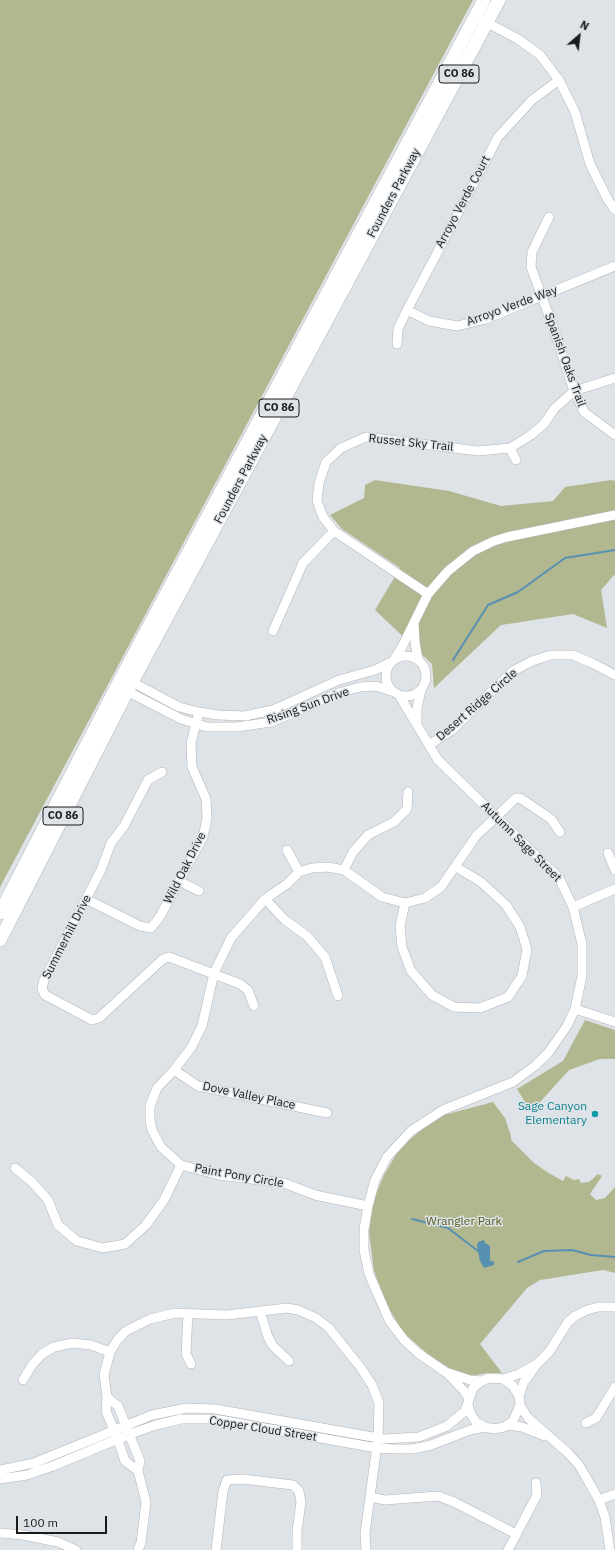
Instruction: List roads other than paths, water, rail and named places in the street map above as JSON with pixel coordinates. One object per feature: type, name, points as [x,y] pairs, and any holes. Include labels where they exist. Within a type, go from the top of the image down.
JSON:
[{"type":"highway","name":"Founders Parkway","points":[[481,20],[484,0]]},
{"type":"highway","name":"Founders Parkway","points":[[0,913],[126,686],[481,20],[499,0]]},
{"type":"highway","name":"Founders Parkway","points":[[0,940],[126,686]]},
{"type":"street","points":[[481,20],[518,39],[540,55],[559,80],[575,112],[590,164],[608,200],[615,210]]},
{"type":"street","name":"Arroyo Verde Court","points":[[397,344],[398,329],[407,310],[498,137],[532,100],[559,80]]},
{"type":"street","name":"Spanish Oaks Trail","points":[[549,218],[532,252],[531,267],[574,391],[584,412],[615,435]]},
{"type":"street","name":"Arroyo Verde Way","points":[[407,310],[429,320],[457,326],[486,318],[615,266]]},
{"type":"street","points":[[574,391],[615,378]]},
{"type":"street","name":"Russet Sky Trail","points":[[428,594],[334,531],[323,517],[317,501],[319,483],[326,462],[341,448],[366,437],[478,451],[510,448],[531,435],[544,424],[554,409],[574,391]]},
{"type":"street","points":[[510,448],[516,460]]},
{"type":"street","points":[[421,690],[411,696],[395,693],[385,676],[393,660],[402,648],[414,620],[428,594],[448,571],[463,558],[494,540],[615,515]]},
{"type":"street","points":[[273,631],[303,563],[334,531]]},
{"type":"street","points":[[414,620],[418,660],[426,671],[417,708],[417,724]]},
{"type":"street","points":[[393,660],[407,655],[418,660]]},
{"type":"street","name":"Desert Ridge Circle","points":[[429,745],[452,730],[513,671],[532,661],[552,655],[573,655],[615,675]]},
{"type":"street","name":"Rising Sun Drive","points":[[126,686],[198,712],[218,715],[245,716],[273,710],[339,680],[375,670],[393,660]]},
{"type":"street","name":"Rising Sun Drive","points":[[126,686],[181,719],[207,726],[244,726],[271,722],[342,692],[360,687],[376,686],[395,693]]},
{"type":"street","name":"Autumn Sage Street","points":[[395,693],[443,764],[559,878],[573,907],[584,957],[582,976],[575,1009],[557,1042],[536,1065],[513,1082],[443,1110],[411,1131],[385,1161],[375,1180],[368,1206],[364,1229],[364,1250],[369,1274],[378,1299],[389,1320],[404,1340],[418,1353],[447,1373],[465,1392],[468,1401]]},
{"type":"street","name":"Wild Oak Drive","points":[[86,899],[140,926],[151,928],[159,918],[203,837],[207,818],[206,799],[192,767],[191,743],[198,712]]},
{"type":"street","name":"Summerhill Drive","points":[[162,772],[148,780],[124,826],[111,843],[102,870],[44,980],[42,989],[45,996],[92,1020],[98,1018],[109,1010],[163,959],[170,957],[214,973]]},
{"type":"street","points":[[344,870],[353,852],[368,835],[394,822],[407,809],[408,792]]},
{"type":"street","points":[[287,850],[299,872],[312,868],[328,867],[344,870],[382,897],[405,903],[425,898],[441,888],[476,836],[512,799],[520,798],[551,819],[560,832]]},
{"type":"street","points":[[608,853],[615,870]]},
{"type":"street","points":[[405,903],[400,926],[402,947],[411,971],[432,995],[454,1007],[480,1008],[508,997],[522,976],[527,949],[520,928],[506,905],[481,882],[456,867]]},
{"type":"street","name":"Paint Pony Circle","points":[[299,872],[287,884],[265,899],[230,938],[214,973],[202,1026],[191,1048],[174,1070],[157,1088],[150,1106],[152,1130],[161,1147],[181,1164],[219,1175],[284,1183],[315,1195],[368,1206]]},
{"type":"street","points":[[179,881],[199,891]]},
{"type":"street","points":[[573,907],[615,889]]},
{"type":"street","points":[[265,899],[285,920],[307,936],[324,958],[338,996]]},
{"type":"street","points":[[214,973],[231,979],[248,990],[254,1006]]},
{"type":"street","points":[[575,1009],[615,1022]]},
{"type":"street","name":"Dove Valley Place","points":[[174,1070],[198,1086],[327,1113]]},
{"type":"street","points":[[15,1168],[32,1182],[48,1200],[58,1224],[77,1241],[103,1248],[125,1244],[146,1225],[164,1200],[181,1164]]},
{"type":"street","points":[[508,1425],[517,1417],[524,1382],[537,1364],[549,1352],[568,1322],[575,1316],[587,1310],[598,1307],[615,1307]]},
{"type":"street","points":[[138,1471],[125,1461],[106,1411],[107,1397],[104,1375],[110,1352],[126,1331],[138,1323],[162,1315],[188,1313],[227,1315],[287,1308],[298,1310],[316,1318],[329,1328],[361,1368],[375,1391],[380,1410],[377,1448],[365,1533],[366,1550]]},
{"type":"street","points":[[260,1311],[273,1346],[290,1361]]},
{"type":"street","points":[[188,1313],[186,1354],[191,1364]]},
{"type":"street","points":[[23,1380],[32,1365],[42,1354],[54,1347],[72,1343],[91,1344],[110,1352]]},
{"type":"street","points":[[537,1364],[519,1374],[503,1379],[492,1378],[482,1381],[473,1388],[468,1401],[473,1418],[485,1427],[494,1429],[508,1425],[522,1427],[550,1438]]},
{"type":"street","name":"Autumn Sage Street","points":[[447,1373],[470,1380],[482,1381]]},
{"type":"street","points":[[503,1379],[513,1386],[528,1418],[579,1465],[599,1500],[605,1517],[610,1550]]},
{"type":"street","points":[[586,1424],[596,1418],[615,1387]]},
{"type":"street","points":[[107,1397],[118,1406],[140,1461],[138,1471],[146,1502],[141,1543],[138,1550]]},
{"type":"street","name":"Copper Cloud Street","points":[[0,1479],[34,1473],[118,1440],[128,1430],[152,1415],[187,1408],[221,1410],[378,1438],[407,1439],[430,1434],[447,1426],[461,1416],[468,1401]]},
{"type":"street","name":"Copper Cloud Street","points":[[0,1470],[34,1463],[114,1431],[156,1425],[181,1419],[214,1419],[377,1448],[413,1449],[448,1440],[470,1430],[485,1427]]},
{"type":"street","points":[[216,1550],[223,1491],[227,1480],[242,1478],[292,1485],[299,1491],[301,1502],[296,1531],[297,1550]]},
{"type":"street","points":[[508,1550],[537,1495],[536,1483]]},
{"type":"street","points":[[599,1500],[615,1494]]},
{"type":"street","points":[[370,1497],[385,1500],[438,1496],[454,1502],[516,1534]]},
{"type":"street","points":[[0,1533],[24,1535],[51,1540],[76,1550]]},
{"type":"water","points":[[484,1240],[485,1243],[490,1246],[490,1260],[494,1262],[494,1265],[484,1268],[480,1261],[477,1246],[478,1242]]},
{"type":"waterway","points":[[453,660],[488,605],[518,592],[565,558],[615,550]]},
{"type":"waterway","points":[[412,1219],[448,1228],[478,1251]]},
{"type":"waterway","points":[[518,1262],[544,1251],[572,1250],[591,1255],[615,1257]]},
{"type":"place","name":"Sage Canyon Elementary","points":[[595,1114]]},
{"type":"park label","name":"Wrangler Park","points":[[464,1222]]}]
